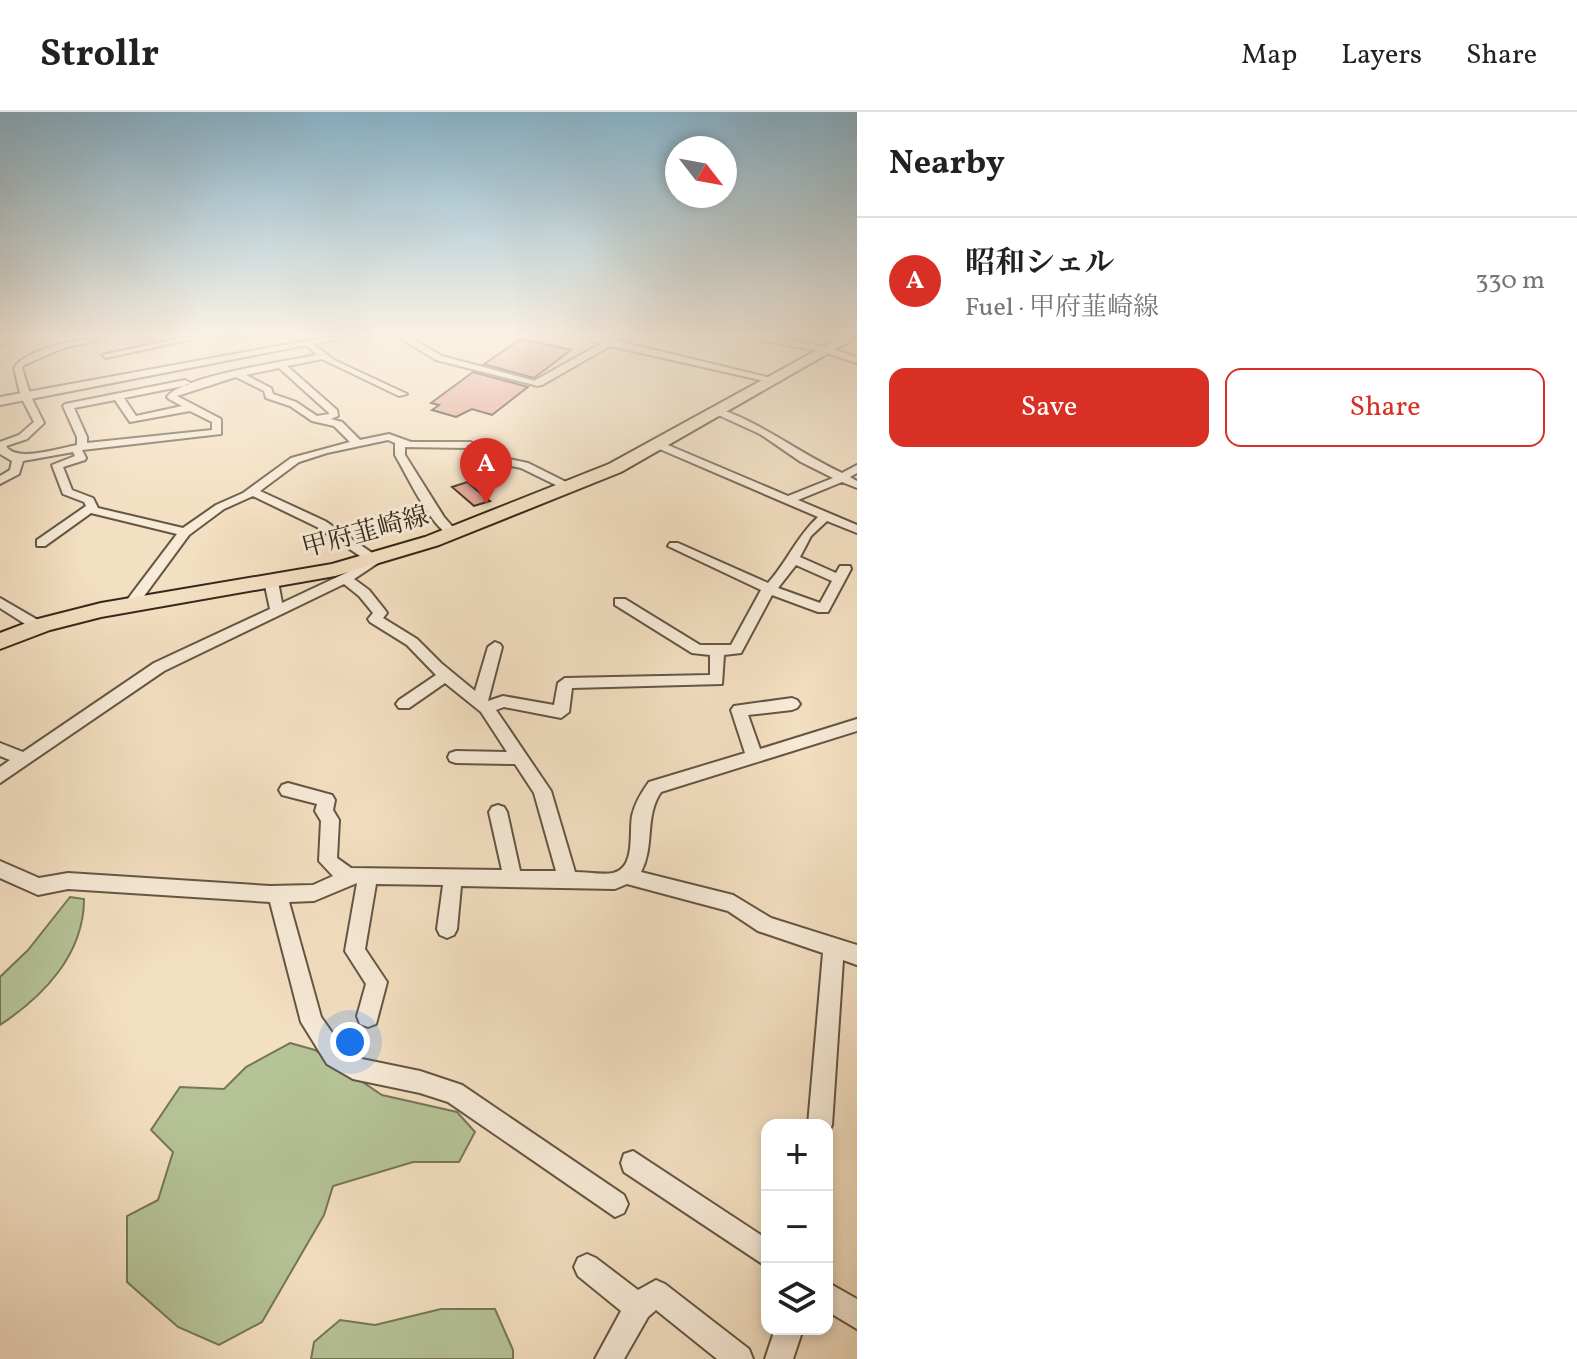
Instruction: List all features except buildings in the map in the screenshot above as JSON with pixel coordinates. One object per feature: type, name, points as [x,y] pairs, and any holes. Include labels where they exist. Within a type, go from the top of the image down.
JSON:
[{"type":"main road","name":"甲府韮崎線","points":[[0,641],[38,626],[131,604],[374,560],[570,488],[659,445],[741,396]]},
{"type":"street","points":[[0,401],[30,396]]},
{"type":"street","points":[[117,396],[68,406],[82,437],[79,448],[81,458],[57,465],[67,492],[89,500],[93,510],[185,532]]},
{"type":"street","points":[[118,396],[133,420],[130,442]]},
{"type":"street","points":[[26,397],[39,423],[23,437],[0,445],[5,454],[18,459],[79,448],[217,432],[217,421],[173,396]]},
{"type":"street","points":[[270,396],[338,424],[356,442]]},
{"type":"street","points":[[316,396],[334,412],[322,420]]},
{"type":"street","points":[[133,420],[193,407]]},
{"type":"street","points":[[717,411],[764,432],[805,460],[857,485]]},
{"type":"street","points":[[131,604],[185,532],[295,460],[356,442],[389,437],[400,443],[471,445],[481,457],[524,465],[570,488]]},
{"type":"street","points":[[400,443],[400,455],[439,519],[452,533]]},
{"type":"street","points":[[659,445],[857,529]]},
{"type":"street","points":[[0,481],[15,472],[18,459]]},
{"type":"street","points":[[787,500],[842,478],[857,468]]},
{"type":"street","points":[[0,776],[159,667],[344,578],[374,560],[321,524],[252,491]]},
{"type":"street","points":[[41,543],[92,507]]},
{"type":"street","points":[[620,602],[697,650],[736,650],[770,589],[793,559],[806,534],[824,517]]},
{"type":"street","points":[[674,546],[823,609],[842,574],[793,559]]},
{"type":"street","points":[[344,578],[364,593],[380,613],[375,619],[412,642],[483,706],[542,791],[568,880]]},
{"type":"street","points":[[271,581],[277,610]]},
{"type":"street","points":[[0,602],[38,626]]},
{"type":"street","points":[[483,706],[495,647]]},
{"type":"street","points":[[483,706],[503,701],[561,712],[565,683],[717,680],[717,650]]},
{"type":"street","points":[[404,704],[446,675]]},
{"type":"street","points":[[754,756],[739,710],[792,704]]},
{"type":"street","points":[[629,877],[638,857],[640,809],[655,787],[857,725]]},
{"type":"street","points":[[0,749],[23,759]]},
{"type":"street","points":[[456,757],[519,758]]},
{"type":"street","points":[[288,790],[326,800],[324,811],[330,820],[328,861],[358,876]]},
{"type":"street","points":[[498,812],[513,879]]},
{"type":"street","points":[[0,869],[38,887],[68,881],[277,894],[314,893],[358,876],[615,881],[629,877],[733,904],[765,925],[857,955]]},
{"type":"street","points":[[358,876],[355,951],[377,982],[368,1016]]},
{"type":"street","points":[[447,929],[453,877]]},
{"type":"street","points":[[277,894],[312,1022],[335,1056],[353,1068],[454,1093],[615,1204]]},
{"type":"street","points":[[820,1119],[834,947]]},
{"type":"street","points":[[633,1163],[761,1248]]},
{"type":"street","points":[[587,1267],[638,1307]]},
{"type":"street","points":[[609,1359],[638,1307],[656,1293],[739,1359]]},
{"type":"street","points":[[833,1299],[857,1315]]},
{"type":"street","points":[[779,1359],[787,1335]]},
{"type":"green space","points":[[70,897],[84,899],[77,938],[69,955],[46,987],[0,1025],[0,977],[28,950]]},
{"type":"green space","points":[[290,1043],[315,1050],[382,1095],[457,1112],[475,1132],[459,1162],[413,1162],[333,1186],[324,1215],[262,1322],[219,1345],[178,1327],[127,1282],[127,1216],[158,1200],[173,1152],[151,1130],[180,1087],[224,1089],[246,1067]]},
{"type":"green space","points":[[441,1309],[495,1309],[513,1350],[513,1359],[311,1359],[314,1342],[340,1320],[375,1325]]},
{"type":"place","name":"昭和シェル","points":[[486,504]]}]
